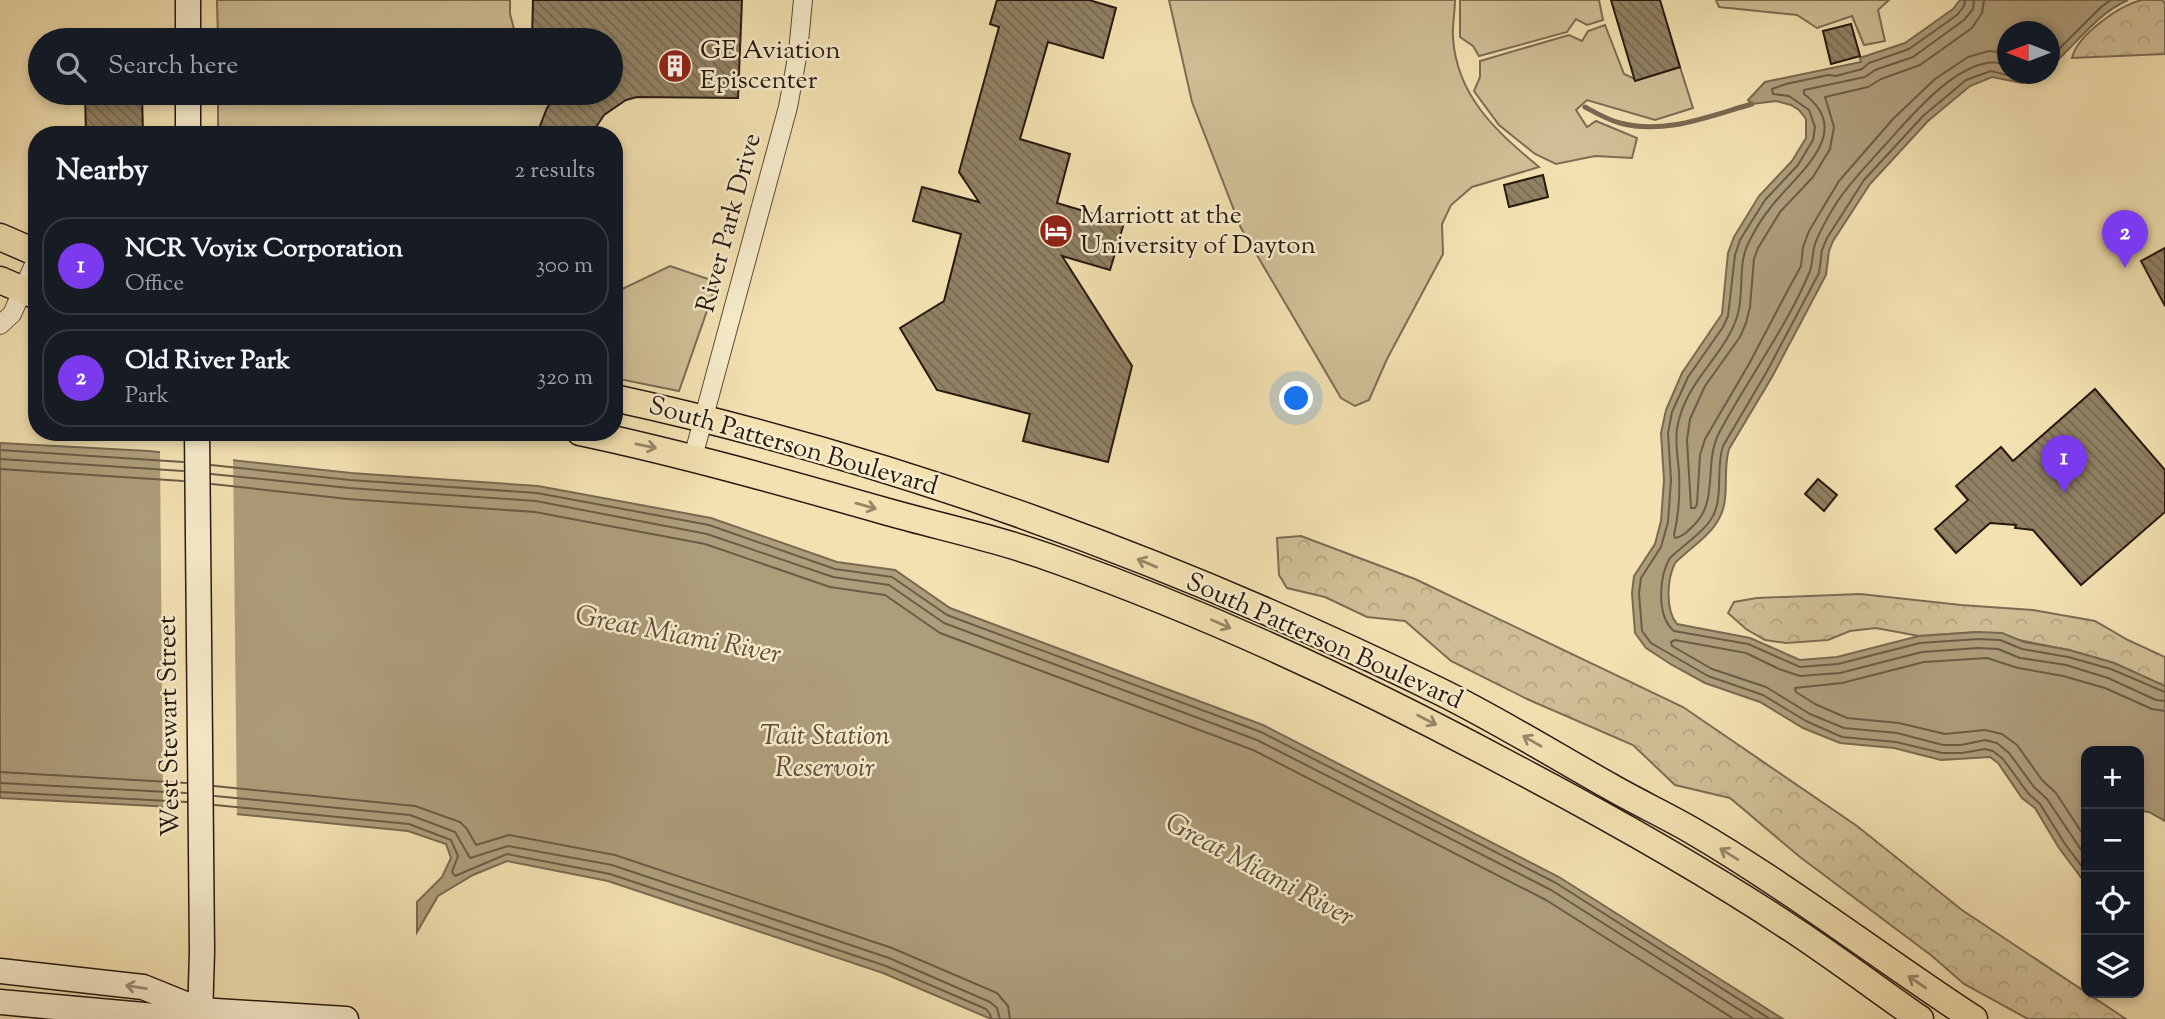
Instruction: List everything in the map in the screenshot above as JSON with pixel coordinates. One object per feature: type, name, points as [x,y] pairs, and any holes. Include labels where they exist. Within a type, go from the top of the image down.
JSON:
[{"type":"main road","points":[[188,0],[188,28]]},
{"type":"main road","points":[[188,105],[188,126]]},
{"type":"main road","points":[[0,237],[28,249]]},
{"type":"main road","name":"South Patterson Boulevard","points":[[623,400],[703,417],[882,468],[1082,538],[1345,646],[1443,693],[1692,831],[1785,890],[1974,1019]]},
{"type":"main road","name":"West Stewart Street","points":[[197,441],[202,951],[200,1015]]},
{"type":"main road","name":"South Patterson Boulevard","points":[[621,441],[693,457],[990,538],[1057,560],[1210,619],[1431,722],[1601,813],[1704,873],[1793,930],[1920,1019]]},
{"type":"main road","points":[[0,971],[143,987],[200,1015]]},
{"type":"main road","points":[[0,1002],[166,1017],[200,1015],[346,1019]]},
{"type":"street","name":"River Park Drive","points":[[693,457],[785,119],[798,52],[803,0]]},
{"type":"street","points":[[0,325],[12,314],[20,289]]},
{"type":"green space","points":[[217,0],[510,0],[514,28],[218,28]]},
{"type":"green space","points":[[1169,0],[1455,0],[1453,33],[1456,59],[1471,96],[1494,126],[1539,167],[1472,187],[1451,205],[1442,224],[1443,254],[1387,359],[1369,400],[1355,406],[1341,398],[1241,228],[1192,102]]},
{"type":"green space","points":[[1460,0],[1599,0],[1603,20],[1587,25],[1576,19],[1567,32],[1479,56],[1473,46],[1460,37]]},
{"type":"green space","points":[[1716,0],[1889,0],[1878,10],[1885,41],[1864,45],[1852,16],[1817,28],[1797,15],[1719,7]]},
{"type":"green space","points":[[2142,0],[2162,0],[2165,3],[2165,54],[2072,58],[2082,40],[2101,22],[2122,8]]},
{"type":"green space","points":[[1605,25],[1624,74],[1637,80],[1680,67],[1693,108],[1655,120],[1587,100],[1576,110],[1587,127],[1596,121],[1637,138],[1632,158],[1595,156],[1556,164],[1535,154],[1499,125],[1474,91],[1480,77],[1480,61],[1569,35],[1582,41],[1588,31]]},
{"type":"green space","points":[[218,105],[551,105],[541,126],[218,126]]},
{"type":"green space","points":[[670,266],[717,282],[679,391],[623,380],[623,289]]},
{"type":"green space","points":[[1301,536],[1415,579],[1683,707],[1857,826],[1962,910],[2081,989],[2081,998],[2094,998],[2126,1019],[2028,1019],[1964,984],[1932,956],[1800,857],[1730,798],[1675,785],[1633,745],[1527,699],[1451,661],[1405,621],[1367,617],[1325,597],[1287,588],[1279,575],[1277,538]]},
{"type":"green space","points":[[1860,594],[2033,610],[2095,621],[2165,657],[2165,686],[2114,663],[2069,650],[1978,632],[1919,636],[1876,628],[1850,631],[1828,640],[1786,643],[1765,640],[1746,629],[1728,613],[1734,602],[1757,598]]},
{"type":"water","points":[[1960,0],[2128,0],[2106,13],[2060,58],[2060,21],[1997,21],[1997,78],[1992,77],[1970,86],[1928,121],[1870,184],[1833,241],[1826,275],[1772,377],[1729,449],[1723,510],[1713,528],[1675,563],[1669,586],[1669,603],[1677,624],[1750,638],[1800,660],[1837,657],[1919,636],[2002,633],[2024,642],[2069,650],[2114,663],[2165,686],[2165,821],[2144,812],[2144,746],[2081,746],[2081,877],[2059,848],[2035,808],[2022,798],[1998,763],[1990,757],[1941,760],[1894,748],[1840,743],[1803,728],[1760,702],[1705,683],[1646,648],[1635,633],[1632,593],[1634,576],[1655,544],[1661,521],[1664,480],[1661,433],[1666,410],[1682,373],[1722,314],[1728,253],[1734,237],[1759,196],[1792,161],[1806,138],[1806,119],[1799,110],[1776,101],[1752,104],[1748,100],[1765,82],[1861,62],[1860,58],[1905,43],[1953,9]]},
{"type":"water","name":"Tait Station Reservoir","points":[[0,443],[149,451],[351,473],[538,486],[711,518],[837,562],[895,570],[950,608],[1263,725],[1559,877],[1783,1019],[991,1019],[883,973],[608,881],[507,861],[473,875],[438,896],[417,932],[417,902],[442,877],[451,858],[446,844],[408,831],[154,806],[0,798]]},
{"type":"pier","points":[[160,449],[233,456],[237,818],[163,810]]},
{"type":"building","name":"GE Aviation Episcenter","points":[[533,0],[742,0],[738,98],[637,97],[623,102],[623,28],[532,28]]},
{"type":"building","name":"Marriott at the University of Dayton","points":[[997,0],[1089,0],[1116,8],[1103,58],[1048,42],[1020,139],[1070,154],[1057,203],[1124,223],[1110,270],[1062,256],[1132,366],[1108,462],[1023,441],[1030,414],[937,390],[900,328],[944,301],[961,234],[913,221],[922,187],[979,202],[959,172],[999,27],[990,24]]},
{"type":"building","points":[[1611,0],[1660,0],[1680,67],[1635,81]]},
{"type":"building","points":[[1851,24],[1860,56],[1831,64],[1823,31]]},
{"type":"building","points":[[85,105],[142,105],[143,126],[86,126]]},
{"type":"building","name":"GE Aviation Episcenter","points":[[549,105],[619,105],[604,115],[597,126],[540,126]]},
{"type":"building","points":[[1543,175],[1548,197],[1509,207],[1504,185]]},
{"type":"building","points":[[2165,248],[2165,306],[2141,261]]},
{"type":"building","points":[[2095,389],[2165,470],[2165,512],[2081,585],[2033,530],[2015,528],[2016,525],[1990,523],[1956,553],[1935,529],[1968,500],[1956,486],[2001,447],[2013,461]]},
{"type":"building","points":[[1818,479],[1837,495],[1824,511],[1805,494]]},
{"type":"waterway","points":[[1585,107],[1620,123],[1654,127],[1687,122],[1752,104]]},
{"type":"place","name":"GE Aviation Episcenter","points":[[675,66]]},
{"type":"place","name":"Marriott at the University of Dayton","points":[[1056,231]]},
{"type":"place","name":"Old River Park","points":[[2125,268]]},
{"type":"place","name":"NCR Voyix Corporation","points":[[2064,493]]},
{"type":"water label","name":"Great Miami River","points":[[678,636]]},
{"type":"water label","name":"Great Miami River","points":[[1259,871]]}]
